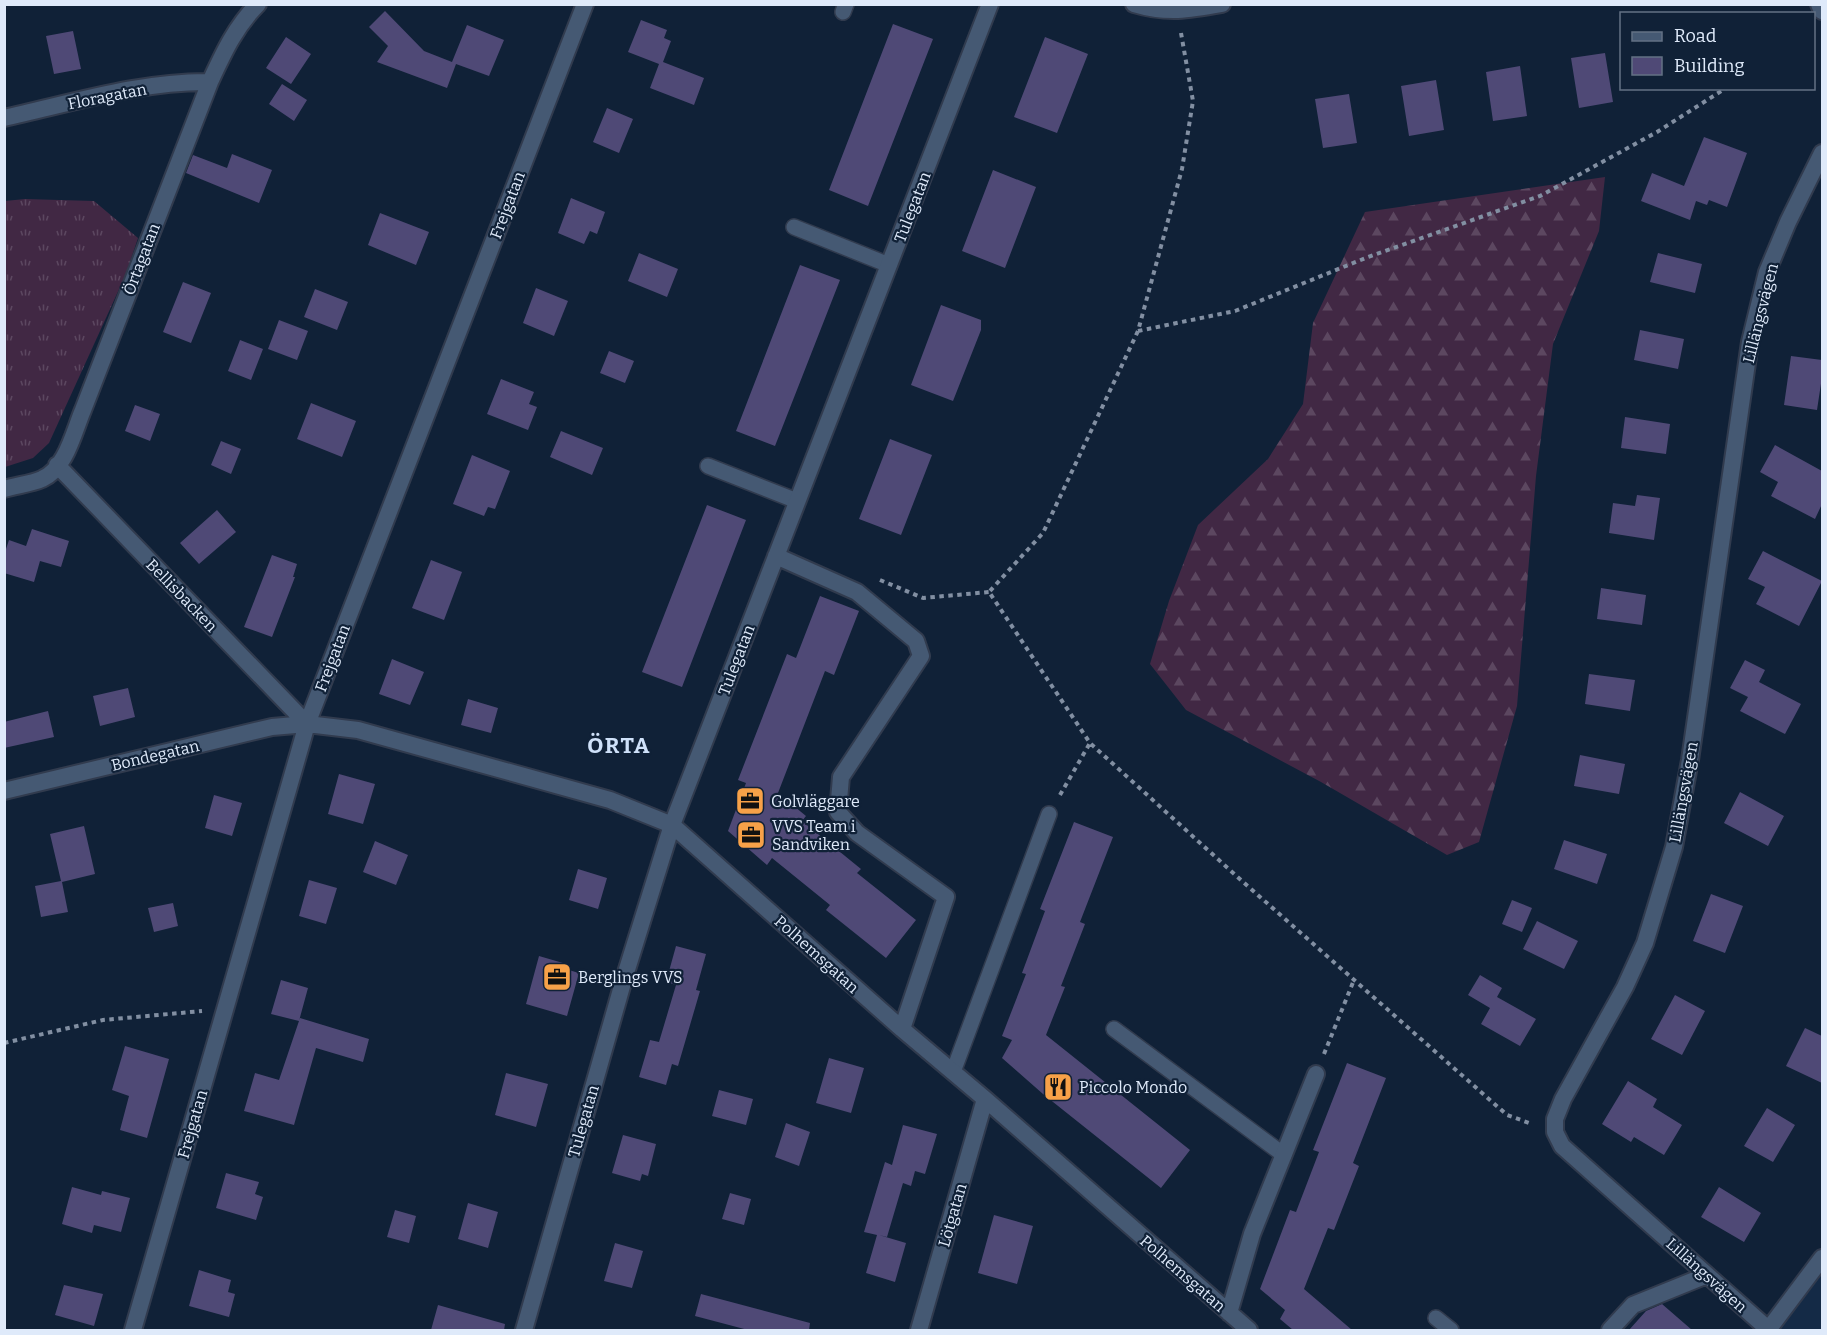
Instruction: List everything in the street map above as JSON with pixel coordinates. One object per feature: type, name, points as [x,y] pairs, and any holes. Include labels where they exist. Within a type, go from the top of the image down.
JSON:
[{"type":"street","name":"Örtagatan","points":[[4,489],[41,479],[51,473],[69,443],[210,82],[230,40],[247,15],[258,4]]},
{"type":"street","name":"Frejgatan","points":[[133,1330],[307,724],[585,4]]},
{"type":"street","name":"Tulegatan","points":[[524,1330],[624,979],[672,825],[990,4]]},
{"type":"street","points":[[1134,4],[1154,10],[1177,12],[1222,4]]},
{"type":"street","points":[[1819,4],[1822,11]]},
{"type":"street","name":"Floragatan","points":[[4,118],[105,95],[184,82],[210,82]]},
{"type":"street","name":"Lillängsvägen","points":[[1768,1330],[1562,1146],[1555,1132],[1555,1119],[1563,1099],[1625,987],[1645,943],[1674,846],[1691,748],[1750,342],[1767,272],[1822,153]]},
{"type":"street","name":"Bellisbacken","points":[[57,465],[307,724]]},
{"type":"street","points":[[776,556],[857,592],[916,641],[921,656],[841,777],[838,812],[857,833],[946,897],[902,1029]]},
{"type":"street","name":"Bondegatan","points":[[4,791],[272,728],[307,724]]},
{"type":"street","name":"Polhemsgatan","points":[[307,724],[358,730],[598,796],[672,825],[902,1029],[1249,1330]]},
{"type":"street","points":[[1229,1313],[1252,1234],[1316,1074]]},
{"type":"street","name":"Lötgatan","points":[[919,1330],[985,1099]]},
{"type":"street","points":[[1768,1330],[1822,1258]]},
{"type":"street","points":[[1610,1330],[1634,1305],[1707,1275]]},
{"type":"lane","points":[[794,227],[889,265]]},
{"type":"lane","points":[[708,466],[797,501]]},
{"type":"lane","points":[[953,1072],[1049,814]]},
{"type":"lane","points":[[1114,1029],[1284,1155]]},
{"type":"lane","points":[[1436,1318],[1451,1330]]},
{"type":"path","points":[[880,580],[923,598],[989,592],[1043,533],[1138,331],[1182,169],[1193,101],[1177,12]]},
{"type":"path","points":[[1138,331],[1235,311],[1368,257],[1540,196],[1657,132],[1723,90]]},
{"type":"path","points":[[989,592],[1090,743],[1508,1115],[1555,1132]]},
{"type":"path","points":[[1049,814],[1090,743]]},
{"type":"path","points":[[1316,1074],[1354,980]]},
{"type":"path","points":[[4,1043],[102,1020],[225,1009]]},
{"type":"shaded area","points":[[1814,1270],[1822,1275],[1822,1330],[1768,1330]]},
{"type":"green space","points":[[1605,177],[1599,231],[1553,344],[1536,476],[1517,706],[1479,842],[1447,855],[1321,782],[1186,710],[1150,664],[1169,601],[1198,525],[1268,459],[1303,404],[1313,323],[1365,212]]},
{"type":"green space","points":[[25,199],[94,201],[138,238],[126,274],[49,443],[33,458],[5,467],[5,201]]},
{"type":"building","points":[[385,11],[424,51],[452,62],[467,25],[504,40],[489,76],[456,64],[447,88],[377,62],[388,46],[369,27]]},
{"type":"building","points":[[641,20],[667,30],[664,38],[671,41],[663,62],[704,78],[694,105],[650,88],[659,64],[628,52]]},
{"type":"building","points":[[893,24],[933,39],[868,206],[829,190]]},
{"type":"building","points":[[73,31],[81,69],[54,74],[46,36]]},
{"type":"building","points":[[286,37],[311,54],[291,84],[266,68]]},
{"type":"building","points":[[1045,37],[1088,54],[1057,133],[1014,117]]},
{"type":"building","points":[[1605,53],[1613,102],[1579,108],[1571,58]]},
{"type":"building","points":[[1520,66],[1527,116],[1493,121],[1486,72]]},
{"type":"building","points":[[1436,80],[1444,130],[1409,136],[1401,86]]},
{"type":"building","points":[[282,84],[307,100],[294,121],[269,104]]},
{"type":"building","points":[[1349,94],[1357,143],[1323,148],[1315,99]]},
{"type":"building","points":[[607,108],[633,119],[619,153],[593,142]]},
{"type":"building","points":[[1704,137],[1747,153],[1727,207],[1709,200],[1707,205],[1696,201],[1690,220],[1641,201],[1652,173],[1684,186]]},
{"type":"building","points":[[232,154],[272,170],[259,203],[186,173],[193,155],[227,168]]},
{"type":"building","points":[[993,170],[1036,187],[1005,268],[962,251]]},
{"type":"building","points":[[571,198],[605,212],[597,234],[590,231],[584,244],[558,233]]},
{"type":"building","points":[[380,213],[429,232],[416,265],[368,245]]},
{"type":"building","points":[[639,253],[678,269],[667,297],[628,281]]},
{"type":"building","points":[[1658,253],[1702,264],[1695,293],[1650,282]]},
{"type":"building","points":[[800,265],[840,280],[775,446],[736,431]]},
{"type":"building","points":[[183,282],[211,293],[191,343],[163,332]]},
{"type":"building","points":[[536,288],[568,301],[554,336],[523,323]]},
{"type":"building","points":[[315,289],[348,302],[337,330],[304,317]]},
{"type":"building","points":[[941,305],[981,320],[981,330],[953,401],[911,385]]},
{"type":"building","points":[[279,320],[308,331],[297,360],[268,349]]},
{"type":"building","points":[[1640,330],[1684,339],[1678,369],[1634,360]]},
{"type":"building","points":[[240,340],[263,349],[251,380],[228,371]]},
{"type":"building","points":[[609,351],[634,361],[625,383],[600,373]]},
{"type":"building","points":[[1791,356],[1822,360],[1817,410],[1784,405]]},
{"type":"building","points":[[501,379],[534,392],[529,404],[537,407],[528,430],[487,414]]},
{"type":"building","points":[[311,403],[356,421],[342,457],[297,439]]},
{"type":"building","points":[[135,405],[160,414],[150,441],[125,431]]},
{"type":"building","points":[[1625,417],[1670,424],[1666,454],[1621,448]]},
{"type":"building","points":[[561,431],[603,448],[592,475],[550,457]]},
{"type":"building","points":[[890,439],[932,455],[901,535],[859,519]]},
{"type":"building","points":[[221,441],[241,449],[231,474],[211,465]]},
{"type":"building","points":[[1775,445],[1822,471],[1822,504],[1815,519],[1771,496],[1778,482],[1760,472]]},
{"type":"building","points":[[472,455],[510,471],[495,509],[488,507],[484,516],[453,504]]},
{"type":"building","points":[[1637,495],[1660,498],[1654,540],[1609,533],[1613,503],[1635,506]]},
{"type":"building","points":[[707,505],[746,520],[682,687],[642,672]]},
{"type":"building","points":[[217,510],[236,532],[199,564],[180,543]]},
{"type":"building","points":[[32,529],[69,541],[61,567],[40,561],[34,582],[4,573],[4,555],[9,540],[26,546]]},
{"type":"building","points":[[1763,551],[1822,581],[1799,626],[1756,604],[1765,587],[1748,579]]},
{"type":"building","points":[[272,555],[297,564],[293,577],[295,577],[272,637],[244,627]]},
{"type":"building","points":[[431,560],[462,572],[444,620],[412,608]]},
{"type":"building","points":[[1601,588],[1646,595],[1642,625],[1597,619]]},
{"type":"building","points":[[820,596],[859,611],[834,675],[825,671],[778,793],[806,816],[802,821],[861,869],[857,873],[916,920],[886,958],[826,910],[830,905],[772,858],[767,865],[728,831],[746,783],[738,780],[787,654],[796,658]]},
{"type":"building","points":[[392,659],[424,672],[410,705],[379,694]]},
{"type":"building","points":[[1745,660],[1765,670],[1759,682],[1801,704],[1785,734],[1740,711],[1748,697],[1730,688]]},
{"type":"building","points":[[1589,674],[1635,680],[1630,711],[1585,704]]},
{"type":"building","points":[[128,688],[135,717],[100,726],[93,696]]},
{"type":"building","points":[[468,699],[498,708],[491,733],[461,725]]},
{"type":"building","points":[[48,711],[54,737],[4,748],[4,722]]},
{"type":"building","points":[[1580,755],[1625,764],[1619,794],[1574,786]]},
{"type":"building","points":[[339,774],[375,784],[363,824],[328,814]]},
{"type":"building","points":[[1740,792],[1784,816],[1768,846],[1724,823]]},
{"type":"building","points":[[214,795],[242,803],[232,836],[205,828]]},
{"type":"building","points":[[1074,822],[1113,837],[1080,922],[1085,924],[1061,986],[1065,987],[1046,1035],[1190,1150],[1161,1188],[1043,1094],[1002,1058],[1012,1040],[1002,1036],[1026,974],[1022,973],[1045,911],[1040,909]]},
{"type":"building","points":[[84,826],[95,874],[62,882],[68,912],[41,917],[35,886],[61,881],[50,834]]},
{"type":"building","points":[[1564,840],[1607,854],[1597,884],[1554,869]]},
{"type":"building","points":[[375,841],[408,855],[396,885],[363,872]]},
{"type":"building","points":[[578,869],[607,878],[598,909],[569,900]]},
{"type":"building","points":[[309,880],[337,888],[326,924],[299,916]]},
{"type":"building","points":[[1711,894],[1743,906],[1725,953],[1693,941]]},
{"type":"building","points":[[1512,900],[1532,908],[1522,932],[1502,924]]},
{"type":"building","points":[[173,903],[178,926],[154,932],[148,908]]},
{"type":"building","points":[[1537,921],[1578,941],[1564,969],[1523,949]]},
{"type":"building","points":[[676,946],[706,954],[696,990],[700,991],[678,1066],[672,1064],[666,1085],[639,1077],[650,1040],[659,1042],[676,985],[666,982]]},
{"type":"building","points":[[539,956],[563,963],[562,968],[579,973],[567,1016],[526,1004]]},
{"type":"building","points":[[1480,975],[1502,988],[1497,997],[1536,1019],[1520,1046],[1481,1024],[1490,1008],[1468,995]]},
{"type":"building","points":[[281,980],[308,988],[299,1021],[271,1014]]},
{"type":"building","points":[[1675,995],[1705,1011],[1682,1055],[1651,1039]]},
{"type":"building","points":[[300,1018],[369,1039],[363,1062],[316,1048],[294,1125],[244,1111],[255,1073],[279,1080]]},
{"type":"building","points":[[1805,1028],[1822,1036],[1822,1083],[1786,1066]]},
{"type":"building","points":[[125,1046],[169,1059],[147,1138],[120,1130],[129,1096],[112,1090]]},
{"type":"building","points":[[829,1058],[864,1068],[851,1113],[816,1103]]},
{"type":"building","points":[[1347,1063],[1386,1078],[1353,1163],[1359,1166],[1334,1230],[1328,1228],[1304,1289],[1352,1330],[1293,1330],[1280,1319],[1285,1310],[1260,1289],[1290,1210],[1296,1212],[1319,1152],[1313,1150]]},
{"type":"building","points":[[506,1073],[548,1084],[536,1127],[495,1115]]},
{"type":"building","points":[[1628,1081],[1657,1099],[1653,1107],[1682,1125],[1664,1155],[1634,1137],[1631,1142],[1602,1124]]},
{"type":"building","points":[[719,1090],[753,1099],[746,1125],[712,1116]]},
{"type":"building","points":[[1767,1108],[1795,1125],[1773,1162],[1744,1146]]},
{"type":"building","points":[[786,1123],[810,1132],[799,1166],[775,1157]]},
{"type":"building","points":[[903,1125],[937,1134],[925,1174],[915,1171],[911,1186],[903,1183],[887,1237],[879,1235],[906,1243],[895,1282],[866,1273],[877,1235],[864,1232],[885,1162],[892,1165]]},
{"type":"building","points":[[623,1135],[656,1144],[648,1176],[642,1174],[640,1181],[612,1173]]},
{"type":"building","points":[[226,1173],[259,1182],[255,1194],[263,1197],[256,1220],[216,1208]]},
{"type":"building","points":[[72,1187],[101,1195],[102,1191],[130,1198],[121,1232],[94,1225],[92,1233],[62,1224]]},
{"type":"building","points":[[1719,1187],[1761,1213],[1744,1242],[1701,1217]]},
{"type":"building","points":[[730,1193],[751,1199],[744,1225],[722,1219]]},
{"type":"building","points":[[468,1203],[498,1212],[488,1248],[458,1239]]},
{"type":"building","points":[[395,1210],[416,1216],[409,1243],[387,1237]]},
{"type":"building","points":[[994,1215],[1033,1226],[1017,1284],[978,1273]]},
{"type":"building","points":[[615,1243],[643,1251],[632,1288],[604,1281]]},
{"type":"building","points":[[199,1270],[231,1280],[228,1292],[235,1294],[229,1317],[189,1306]]},
{"type":"building","points":[[64,1285],[103,1294],[94,1326],[55,1315]]},
{"type":"building","points":[[701,1294],[810,1323],[809,1330],[748,1330],[695,1316]]},
{"type":"building","points":[[1662,1304],[1692,1330],[1629,1330],[1646,1311]]},
{"type":"building","points":[[438,1305],[505,1324],[504,1330],[431,1330]]},
{"type":"place","name":"Golvläggare","points":[[750,801]]},
{"type":"place","name":"VVS Team i Sandviken","points":[[751,835]]},
{"type":"place","name":"Berglings VVS","points":[[557,977]]},
{"type":"place","name":"Piccolo Mondo","points":[[1058,1087]]},
{"type":"district","name":"ÖRTA","points":[[619,745]]}]
